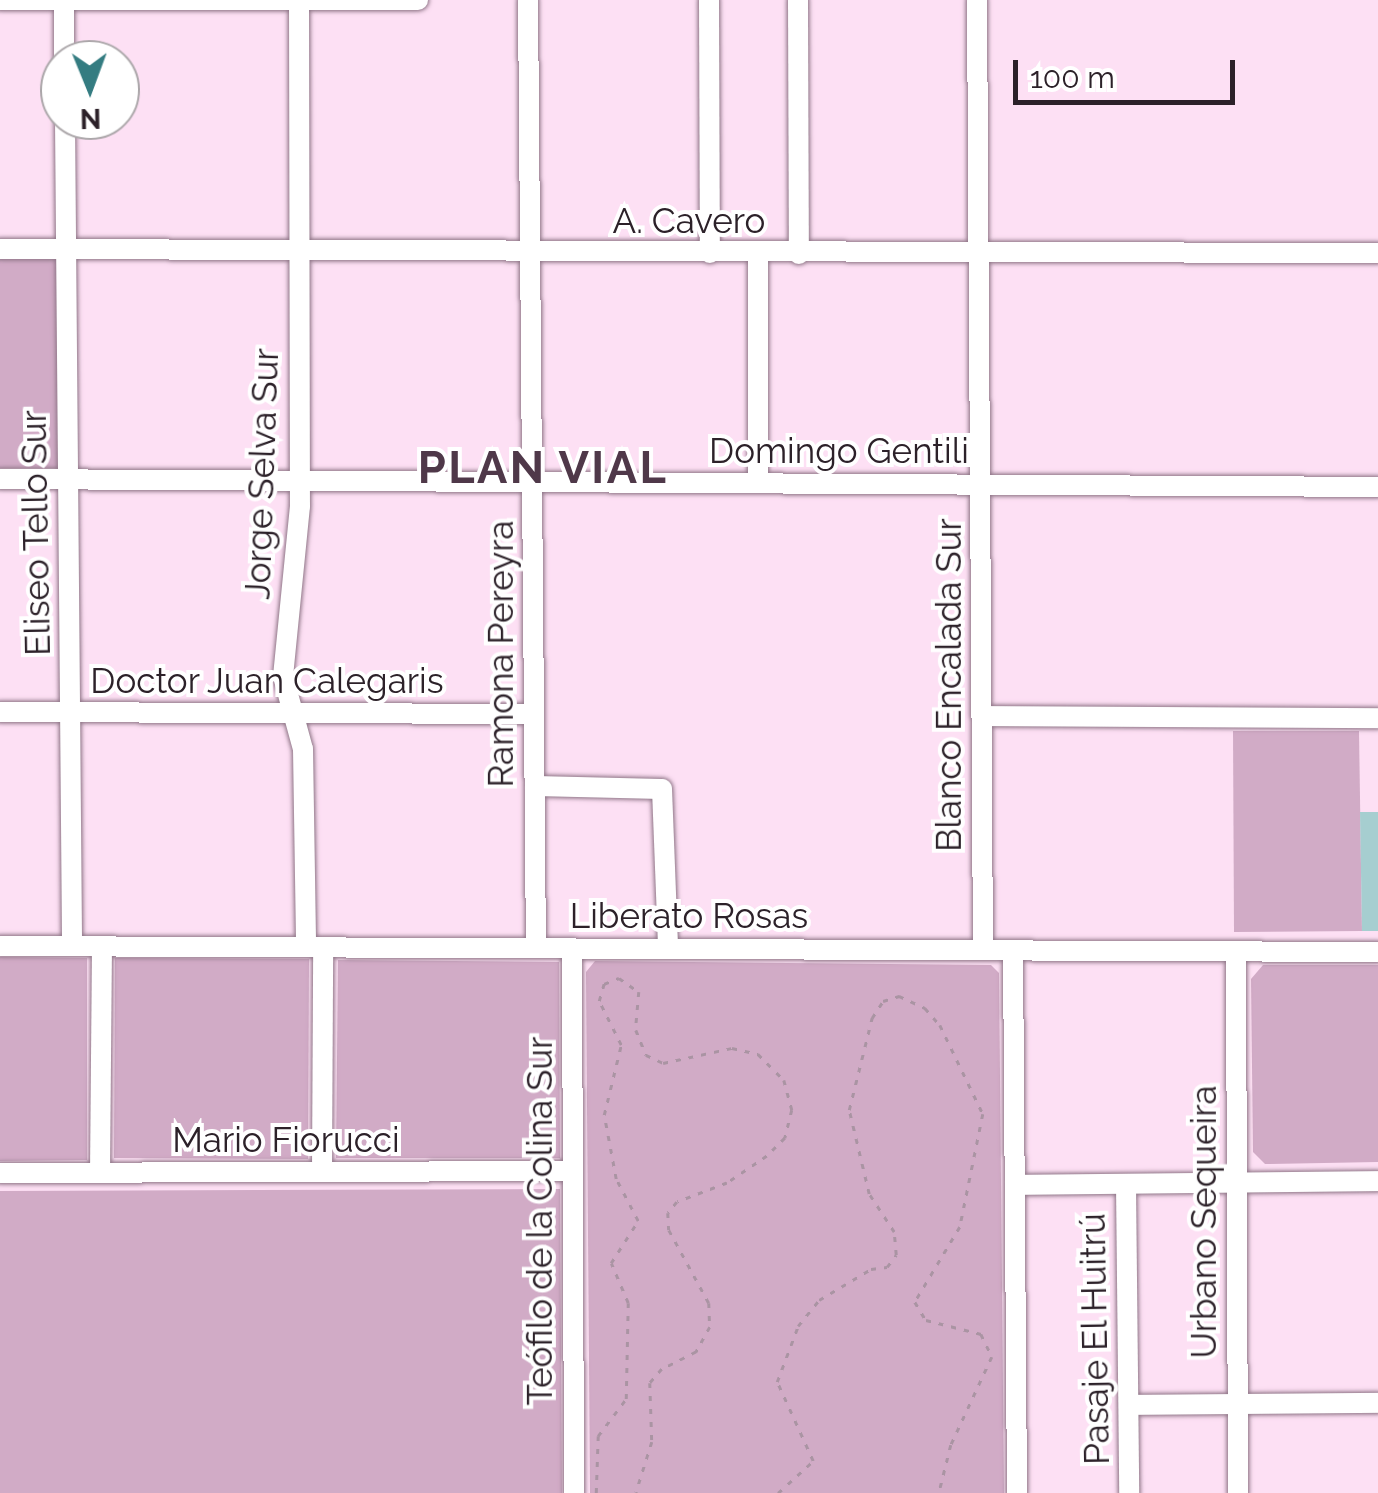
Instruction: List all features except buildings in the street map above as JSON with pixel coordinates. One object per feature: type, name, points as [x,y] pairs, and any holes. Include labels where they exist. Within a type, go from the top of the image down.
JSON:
[{"type":"street","points":[[0,0],[418,0]]},
{"type":"street","points":[[64,0],[64,40]]},
{"type":"street","name":"Jorge Selva Sur","points":[[299,0],[300,484],[283,676],[303,749],[322,1172]]},
{"type":"street","name":"Ramona Pereyra","points":[[528,0],[536,948]]},
{"type":"street","points":[[708,0],[710,253]]},
{"type":"street","points":[[798,0],[798,254]]},
{"type":"street","name":"Blanco Encalada Sur","points":[[977,0],[983,950]]},
{"type":"street","name":"Eliseo Tello Sur","points":[[65,140],[72,946]]},
{"type":"street","name":"A. Cavero","points":[[0,249],[1378,254]]},
{"type":"street","points":[[758,254],[758,483]]},
{"type":"street","name":"Domingo Gentili","points":[[0,479],[300,484],[1378,487]]},
{"type":"street","name":"Doctor Juan Calegaris","points":[[0,712],[534,714]]},
{"type":"street","points":[[982,716],[1378,718]]},
{"type":"street","points":[[534,786],[662,790],[668,948]]},
{"type":"street","name":"Liberato Rosas","points":[[0,946],[1378,952]]},
{"type":"street","points":[[100,1173],[102,946]]},
{"type":"street","name":"Teófilo de la Colina Sur","points":[[572,948],[574,1493]]},
{"type":"street","points":[[1013,950],[1018,1493]]},
{"type":"street","name":"Urbano Sequeira","points":[[1236,951],[1238,1493]]},
{"type":"street","name":"Mario Fiorucci","points":[[0,1174],[572,1171]]},
{"type":"street","points":[[1015,1185],[1378,1181]]},
{"type":"street","name":"Pasaje El Huitrú","points":[[1126,1184],[1129,1493]]},
{"type":"street","points":[[1128,1406],[1378,1403]]},
{"type":"path","points":[[596,1493],[598,1436],[626,1398],[628,1303],[610,1262],[638,1221],[616,1179],[605,1128],[606,1092],[620,1045],[599,1001],[604,984],[618,978],[639,992],[636,1030],[646,1055],[664,1063],[732,1048],[758,1054],[784,1080],[792,1110],[786,1138],[767,1156],[727,1182],[677,1202],[668,1213],[668,1230],[706,1295],[711,1319],[702,1346],[650,1383],[652,1442],[636,1493]]},
{"type":"path","points":[[778,1493],[813,1460],[778,1382],[798,1326],[819,1300],[871,1269],[887,1267],[896,1255],[894,1232],[869,1194],[849,1097],[872,1018],[883,1001],[899,996],[926,1008],[940,1025],[984,1114],[960,1228],[915,1302],[926,1320],[981,1334],[992,1357],[951,1444],[939,1493]]},
{"type":"shaded area","points":[[0,257],[61,258],[60,468],[0,468]]},
{"type":"shaded area","points":[[1233,731],[1359,731],[1362,931],[1234,932]]},
{"type":"shaded area","points":[[0,957],[87,958],[87,1160],[0,1161]]},
{"type":"shaded area","points":[[115,958],[309,959],[308,1159],[114,1158]]},
{"type":"shaded area","points":[[338,960],[559,962],[560,1158],[336,1158]]},
{"type":"shaded area","points":[[595,961],[991,965],[999,973],[1004,1493],[590,1493],[586,972]]},
{"type":"shaded area","points":[[1263,965],[1378,965],[1378,1162],[1265,1164],[1253,1152],[1251,979]]},
{"type":"shaded area","points":[[560,1189],[562,1493],[0,1493],[0,1191]]},
{"type":"district","name":"PLAN VIAL","points":[[543,468]]}]
